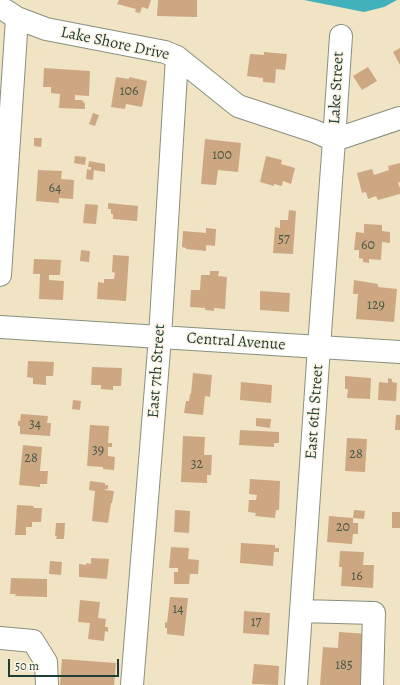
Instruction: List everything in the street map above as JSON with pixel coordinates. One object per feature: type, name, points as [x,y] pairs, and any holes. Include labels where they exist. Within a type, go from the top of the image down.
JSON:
[{"type":"street","name":"Lake Shore Drive","points":[[9,12],[46,29],[165,52],[177,57],[238,106],[314,131],[334,140]]},
{"type":"street","points":[[0,275],[9,12]]},
{"type":"street","name":"Lake Street","points":[[334,140],[341,36]]},
{"type":"street","name":"East 7th Street","points":[[132,685],[160,337],[177,57]]},
{"type":"street","points":[[334,140],[400,118]]},
{"type":"street","name":"East 6th Street","points":[[296,685],[334,140]]},
{"type":"street","name":"Central Avenue","points":[[0,327],[400,352]]},
{"type":"street","points":[[301,611],[374,613],[372,685]]},
{"type":"street","points":[[0,638],[33,641],[46,662],[47,685]]},
{"type":"water","points":[[304,0],[397,0],[384,7],[364,12]]},
{"type":"building","points":[[119,0],[151,0],[148,9],[142,7],[140,13],[135,12],[136,9],[117,4]]},
{"type":"building","points":[[158,0],[197,0],[197,17],[157,16]]},
{"type":"building","points":[[400,48],[400,65],[393,52]]},
{"type":"building","points":[[264,52],[287,54],[285,70],[276,69],[275,83],[263,82],[263,78],[247,76],[250,54],[264,55]]},
{"type":"building","points":[[368,67],[377,81],[362,90],[353,76]]},
{"type":"building","points":[[44,68],[90,71],[89,96],[75,95],[75,100],[82,100],[85,104],[85,109],[59,108],[60,94],[51,93],[51,87],[43,87]]},
{"type":"building","points":[[116,77],[129,79],[129,77],[147,81],[142,107],[126,104],[125,109],[111,107]]},
{"type":"building","points":[[93,113],[99,115],[95,126],[89,124]]},
{"type":"building","points":[[34,138],[42,138],[41,147],[34,146]]},
{"type":"building","points":[[205,139],[241,143],[238,172],[218,170],[216,185],[201,184]]},
{"type":"building","points":[[75,156],[86,157],[85,165],[74,163]]},
{"type":"building","points":[[266,156],[282,160],[281,164],[295,168],[291,184],[283,181],[282,186],[274,184],[274,186],[260,182]]},
{"type":"building","points":[[89,161],[105,164],[105,172],[94,170],[93,180],[86,179],[87,169],[91,170],[91,167],[88,167]]},
{"type":"building","points":[[400,163],[400,182],[398,183],[400,194],[378,200],[376,196],[368,199],[366,192],[362,193],[357,173],[372,169],[374,175],[389,170],[388,166]]},
{"type":"building","points":[[38,170],[62,171],[61,179],[74,180],[73,199],[59,198],[59,203],[36,201]]},
{"type":"building","points":[[108,203],[138,206],[137,221],[113,219],[111,209],[108,209]]},
{"type":"building","points":[[85,204],[98,205],[96,224],[83,223]]},
{"type":"building","points":[[289,210],[296,211],[293,254],[273,253],[275,227],[280,228],[280,220],[288,220]]},
{"type":"building","points":[[364,224],[382,225],[382,231],[390,232],[390,243],[382,242],[381,260],[369,259],[369,263],[363,262],[363,259],[359,258],[359,250],[354,250],[356,232],[364,233]]},
{"type":"building","points":[[206,228],[216,229],[215,246],[206,245],[206,251],[186,249],[182,247],[183,231],[206,233]]},
{"type":"building","points":[[81,250],[90,251],[89,262],[80,261]]},
{"type":"building","points":[[113,255],[129,256],[126,301],[97,299],[98,282],[104,283],[104,279],[114,279],[115,273],[112,272]]},
{"type":"building","points":[[34,259],[61,260],[60,275],[49,275],[49,280],[64,281],[63,300],[39,299],[40,274],[33,274]]},
{"type":"building","points":[[210,271],[219,271],[218,276],[227,277],[225,309],[214,308],[214,311],[205,310],[205,308],[190,307],[191,290],[200,290],[201,275],[210,275]]},
{"type":"building","points":[[354,280],[378,284],[378,287],[397,289],[394,322],[356,319],[358,294],[353,294]]},
{"type":"building","points":[[260,291],[290,293],[289,312],[260,310]]},
{"type":"building","points":[[28,361],[54,362],[53,376],[46,376],[46,385],[33,384],[33,378],[27,377]]},
{"type":"building","points":[[92,367],[122,368],[121,386],[113,386],[113,390],[101,389],[101,385],[91,385]]},
{"type":"building","points":[[193,373],[212,375],[210,397],[205,396],[203,415],[184,413],[186,401],[189,401],[191,394]]},
{"type":"building","points":[[345,376],[371,378],[370,399],[347,398],[348,389],[345,389]]},
{"type":"building","points":[[388,378],[392,379],[392,382],[397,383],[396,401],[378,400],[379,382],[388,383]]},
{"type":"building","points":[[241,382],[272,385],[271,403],[240,400]]},
{"type":"building","points":[[73,400],[81,401],[80,410],[72,409]]},
{"type":"building","points":[[21,414],[48,416],[47,423],[51,423],[50,436],[20,434],[20,426],[18,426],[18,421],[20,421]]},
{"type":"building","points":[[396,415],[400,415],[400,430],[395,430]]},
{"type":"building","points":[[256,418],[271,419],[270,428],[256,426]]},
{"type":"building","points":[[90,425],[109,426],[108,443],[112,443],[112,447],[108,447],[108,456],[115,457],[114,470],[103,469],[103,467],[87,466]]},
{"type":"building","points":[[240,430],[279,432],[279,443],[274,443],[274,447],[239,445]]},
{"type":"building","points":[[183,436],[205,437],[204,455],[212,455],[211,475],[207,475],[207,483],[181,482]]},
{"type":"building","points":[[347,438],[367,439],[365,472],[345,471]]},
{"type":"building","points":[[23,445],[42,447],[40,471],[48,471],[47,484],[40,484],[40,487],[19,485]]},
{"type":"building","points":[[250,479],[280,481],[279,510],[276,510],[275,518],[255,516],[256,513],[248,512],[249,500],[256,500],[257,495],[249,494]]},
{"type":"building","points":[[90,481],[105,483],[105,485],[108,485],[108,489],[105,490],[114,491],[108,523],[92,521],[95,491],[89,490]]},
{"type":"building","points":[[17,505],[42,508],[41,522],[32,522],[32,527],[26,527],[26,535],[15,535]]},
{"type":"building","points":[[175,510],[190,511],[189,533],[174,532]]},
{"type":"building","points":[[354,510],[365,511],[364,519],[353,518]]},
{"type":"building","points":[[392,512],[400,512],[400,528],[392,528]]},
{"type":"building","points":[[329,516],[353,518],[353,523],[358,523],[358,534],[353,534],[352,544],[327,542]]},
{"type":"building","points":[[56,523],[65,523],[64,539],[56,539]]},
{"type":"building","points":[[241,543],[275,545],[275,548],[279,548],[279,552],[274,552],[273,566],[240,563]]},
{"type":"building","points":[[171,547],[189,548],[188,559],[199,560],[198,574],[190,574],[189,584],[174,584],[174,572],[178,572],[178,568],[169,568]]},
{"type":"building","points":[[340,551],[364,552],[363,565],[374,565],[373,588],[341,586],[342,567],[339,567]]},
{"type":"building","points":[[91,558],[109,559],[107,579],[79,577],[79,564],[91,564]]},
{"type":"building","points":[[50,561],[62,562],[61,575],[49,574]]},
{"type":"building","points":[[11,578],[47,579],[47,597],[15,596],[16,594],[10,594]]},
{"type":"building","points":[[170,597],[188,598],[184,636],[167,634],[165,622],[167,623]]},
{"type":"building","points":[[80,600],[100,602],[98,618],[106,619],[105,627],[108,627],[108,632],[105,631],[104,641],[88,639],[90,623],[78,622]]},
{"type":"building","points":[[244,611],[270,613],[269,635],[243,633]]},
{"type":"building","points":[[339,632],[368,634],[365,685],[320,685],[323,647],[338,648]]},
{"type":"building","points":[[62,659],[116,663],[114,685],[60,685]]},
{"type":"building","points":[[254,664],[279,666],[278,685],[252,684]]}]
